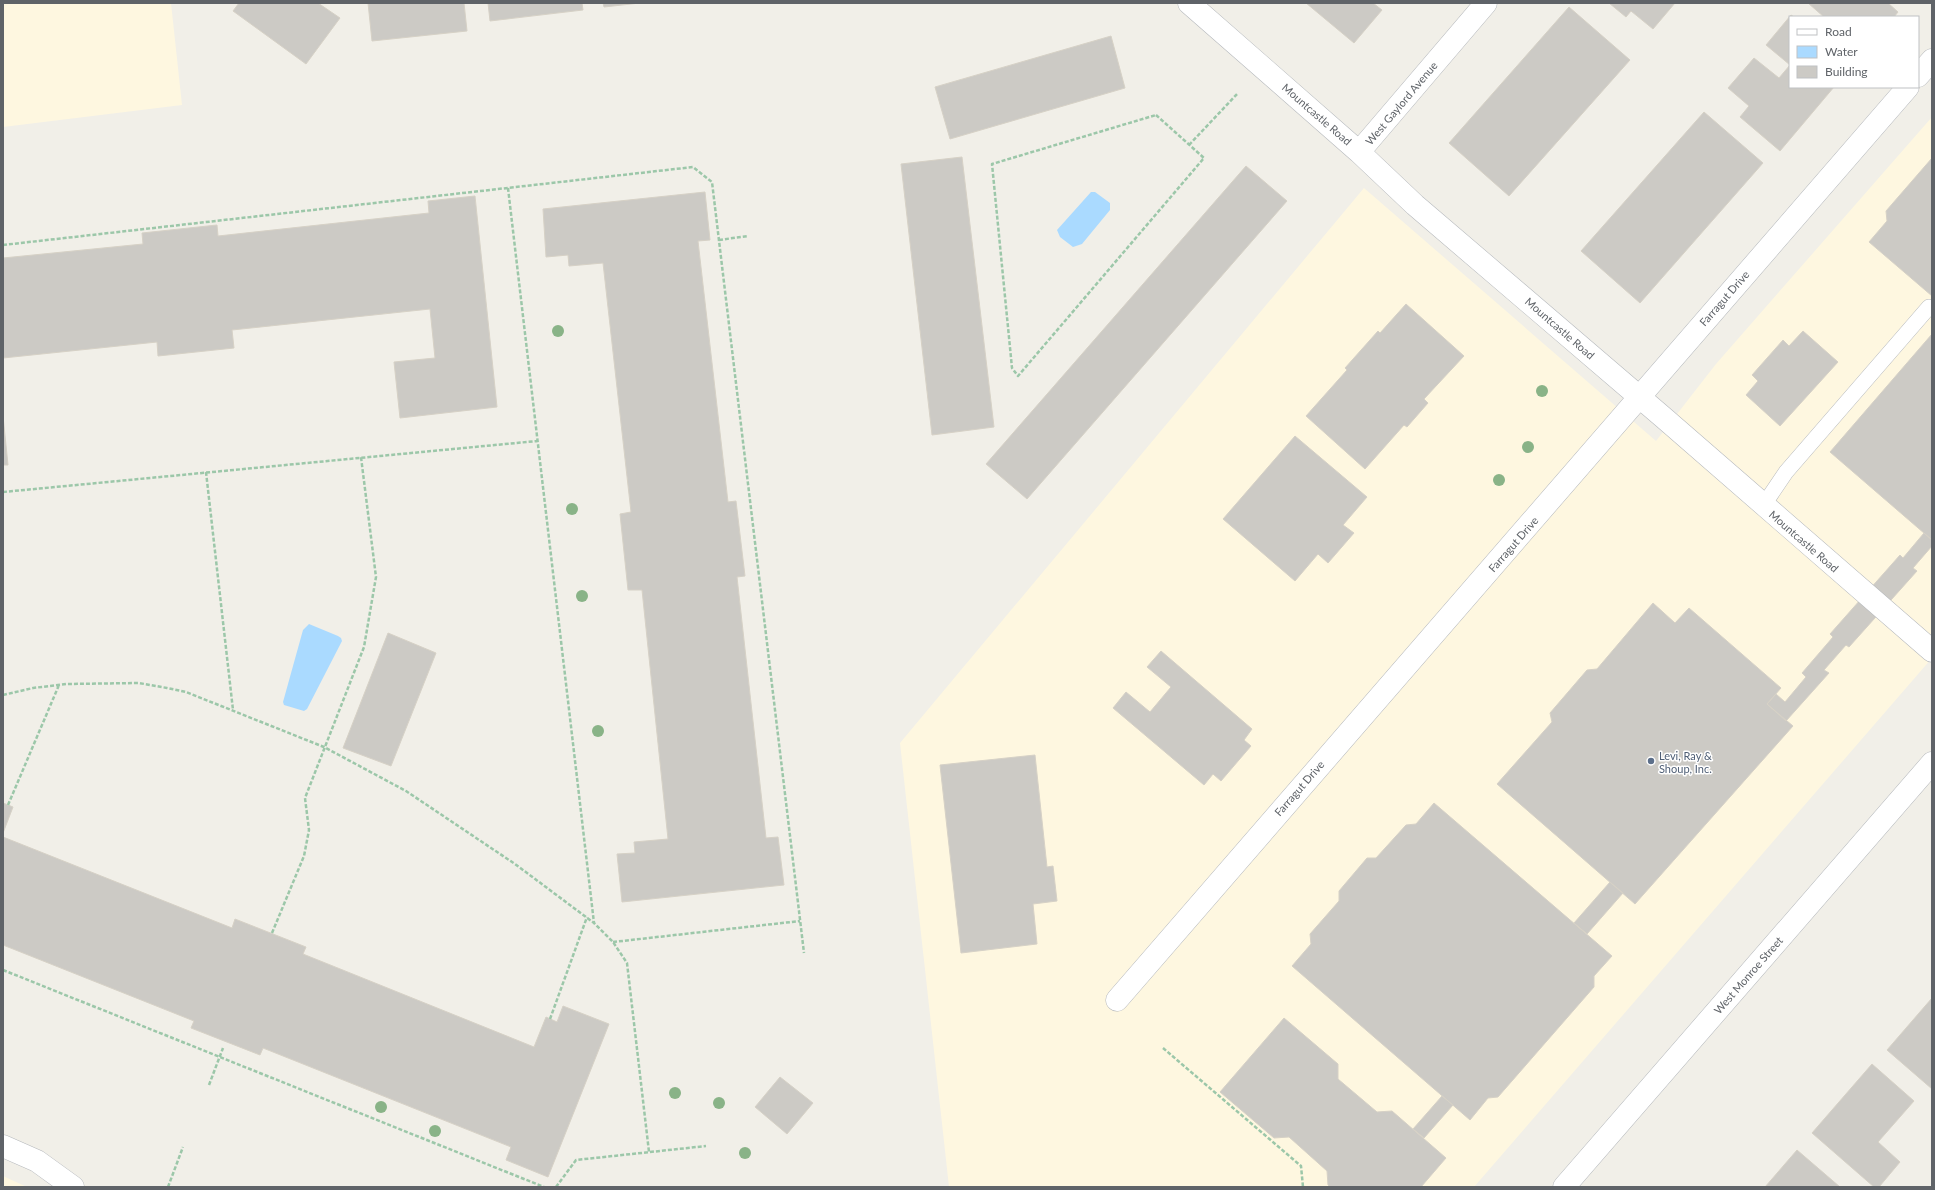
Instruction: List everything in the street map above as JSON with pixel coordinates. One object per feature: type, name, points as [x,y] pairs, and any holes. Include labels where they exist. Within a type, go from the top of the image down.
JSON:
[{"type":"street","name":"Mountcastle Road","points":[[1189,3],[1359,152],[1415,205],[1640,397],[1763,506],[1932,651]]},
{"type":"street","name":"West Gaylord Avenue","points":[[1359,152],[1486,3]]},
{"type":"street","points":[[1919,75],[1932,60]]},
{"type":"street","name":"Farragut Drive","points":[[1117,1000],[1907,88]]},
{"type":"street","name":"West Monroe Street","points":[[1564,1187],[1932,763]]},
{"type":"street","points":[[3,1146],[37,1161],[73,1187]]},
{"type":"lane","points":[[1763,506],[1786,472],[1929,307]]},
{"type":"path","points":[[1189,145],[1238,93]]},
{"type":"path","points":[[1156,115],[1189,145],[1204,158],[1018,376],[1012,368],[992,164],[1156,115]]},
{"type":"path","points":[[3,245],[693,168],[712,182],[804,953]]},
{"type":"path","points":[[508,188],[594,923]]},
{"type":"path","points":[[719,240],[748,236]]},
{"type":"path","points":[[3,492],[537,440]]},
{"type":"path","points":[[272,933],[304,856],[308,830],[305,798],[364,647],[376,577],[361,458]]},
{"type":"path","points":[[206,472],[233,710]]},
{"type":"path","points":[[3,695],[33,688],[102,682],[138,683],[186,692],[324,747],[406,791],[515,864],[594,923],[613,942],[627,963],[650,1152]]},
{"type":"path","points":[[8,805],[59,685]]},
{"type":"path","points":[[550,1019],[587,917]]},
{"type":"path","points":[[613,942],[800,921]]},
{"type":"path","points":[[3,970],[544,1187]]},
{"type":"path","points":[[209,1085],[223,1048]]},
{"type":"path","points":[[1163,1048],[1301,1166],[1303,1187]]},
{"type":"path","points":[[556,1187],[576,1160],[706,1146]]},
{"type":"path","points":[[168,1187],[183,1147]]},
{"type":"shaded area","points":[[3,3],[171,3],[182,105],[3,127]]},
{"type":"shaded area","points":[[1932,117],[1932,658],[1474,1187],[949,1187],[900,743],[1364,188],[1656,441],[1716,364]]},
{"type":"shaded area","points":[[3,1176],[27,1187],[3,1187]]},
{"type":"water","points":[[1091,192],[1095,192],[1110,203],[1110,210],[1082,244],[1073,247],[1060,237],[1057,230]]},
{"type":"water","points":[[309,624],[338,636],[342,641],[307,709],[304,711],[284,705],[283,702],[303,630]]},
{"type":"building","points":[[239,3],[318,3],[340,18],[306,64],[233,11]]},
{"type":"building","points":[[368,3],[464,3],[467,31],[372,41]]},
{"type":"building","points":[[488,3],[582,3],[583,10],[490,21]]},
{"type":"building","points":[[603,3],[640,3],[604,7]]},
{"type":"building","points":[[1306,3],[1373,3],[1382,10],[1354,43]]},
{"type":"building","points":[[1609,3],[1675,3],[1653,29],[1631,11],[1626,17]]},
{"type":"building","points":[[1808,3],[1888,3],[1898,12],[1895,16],[1823,16]]},
{"type":"building","points":[[1569,7],[1630,60],[1509,196],[1449,143]]},
{"type":"building","points":[[1789,17],[1789,64],[1766,45]]},
{"type":"building","points":[[1111,36],[1125,88],[950,139],[935,87]]},
{"type":"building","points":[[1754,58],[1779,78],[1789,66],[1789,88],[1833,88],[1780,151],[1740,117],[1749,106],[1728,88]]},
{"type":"building","points":[[1704,112],[1763,163],[1640,303],[1581,251]]},
{"type":"building","points":[[962,157],[994,427],[932,435],[901,164]]},
{"type":"building","points":[[1932,158],[1932,296],[1869,242],[1887,221],[1886,211]]},
{"type":"building","points":[[1246,166],[1287,201],[1027,499],[986,464]]},
{"type":"building","points":[[705,192],[710,240],[698,241],[728,502],[736,501],[745,576],[737,577],[766,838],[778,837],[784,885],[622,902],[617,854],[635,853],[634,842],[668,839],[642,590],[628,590],[620,514],[631,512],[603,263],[569,266],[568,255],[546,257],[543,209]]},
{"type":"building","points":[[475,196],[497,407],[400,418],[394,362],[435,358],[430,309],[232,330],[234,348],[158,356],[157,342],[3,358],[3,258],[143,244],[142,233],[217,225],[218,236],[429,213],[428,201]]},
{"type":"building","points":[[1406,304],[1464,356],[1424,399],[1428,403],[1407,427],[1404,425],[1365,469],[1306,416],[1347,370],[1345,368],[1378,331],[1380,333]]},
{"type":"building","points":[[1803,331],[1838,362],[1780,426],[1746,395],[1758,381],[1752,375],[1783,340],[1789,346]]},
{"type":"building","points":[[1932,334],[1932,540],[1830,452]]},
{"type":"building","points":[[3,416],[8,465],[3,465]]},
{"type":"building","points":[[1295,436],[1367,497],[1343,525],[1354,533],[1328,563],[1318,554],[1295,581],[1223,519]]},
{"type":"building","points":[[1924,533],[1932,540],[1932,546],[1913,568],[1917,571],[1849,647],[1846,645],[1824,670],[1829,673],[1786,721],[1767,704],[1776,694],[1785,702],[1806,677],[1802,673],[1833,637],[1830,634],[1900,555],[1903,558]]},
{"type":"building","points":[[1653,603],[1675,623],[1689,608],[1781,688],[1767,704],[1793,726],[1635,904],[1497,784],[1552,722],[1550,713],[1587,670],[1597,669]]},
{"type":"building","points":[[388,633],[436,653],[391,766],[343,748]]},
{"type":"building","points":[[1161,651],[1252,729],[1244,740],[1251,746],[1221,781],[1213,774],[1204,785],[1113,708],[1126,692],[1150,712],[1171,687],[1147,667]]},
{"type":"building","points":[[1035,755],[1047,867],[1053,866],[1057,901],[1033,904],[1037,944],[961,953],[940,765]]},
{"type":"building","points":[[3,803],[13,807],[3,833]]},
{"type":"building","points":[[1434,803],[1612,956],[1594,976],[1594,987],[1498,1097],[1488,1098],[1470,1120],[1292,966],[1311,944],[1310,934],[1339,901],[1339,891],[1367,858],[1376,858],[1406,825],[1416,824]]},
{"type":"building","points":[[3,837],[232,928],[235,919],[306,947],[303,954],[534,1047],[546,1017],[557,1022],[563,1006],[609,1024],[548,1177],[506,1160],[511,1147],[263,1048],[260,1055],[191,1028],[194,1021],[3,945]]},
{"type":"building","points":[[1610,882],[1623,893],[1587,934],[1574,923]]},
{"type":"building","points":[[1932,998],[1932,1089],[1887,1050]]},
{"type":"building","points":[[1284,1018],[1338,1064],[1338,1079],[1377,1112],[1392,1111],[1446,1158],[1421,1187],[1330,1187],[1328,1185],[1327,1171],[1289,1137],[1274,1138],[1220,1092]]},
{"type":"building","points":[[1872,1064],[1914,1101],[1878,1142],[1900,1162],[1879,1187],[1874,1187],[1812,1133]]},
{"type":"building","points":[[780,1077],[813,1103],[787,1134],[755,1107]]},
{"type":"building","points":[[1442,1096],[1453,1105],[1424,1138],[1413,1129]]},
{"type":"building","points":[[1797,1150],[1840,1187],[1765,1187]]},
{"type":"place","name":"Levi, Ray & Shoup, Inc.","points":[[1651,761]]}]
